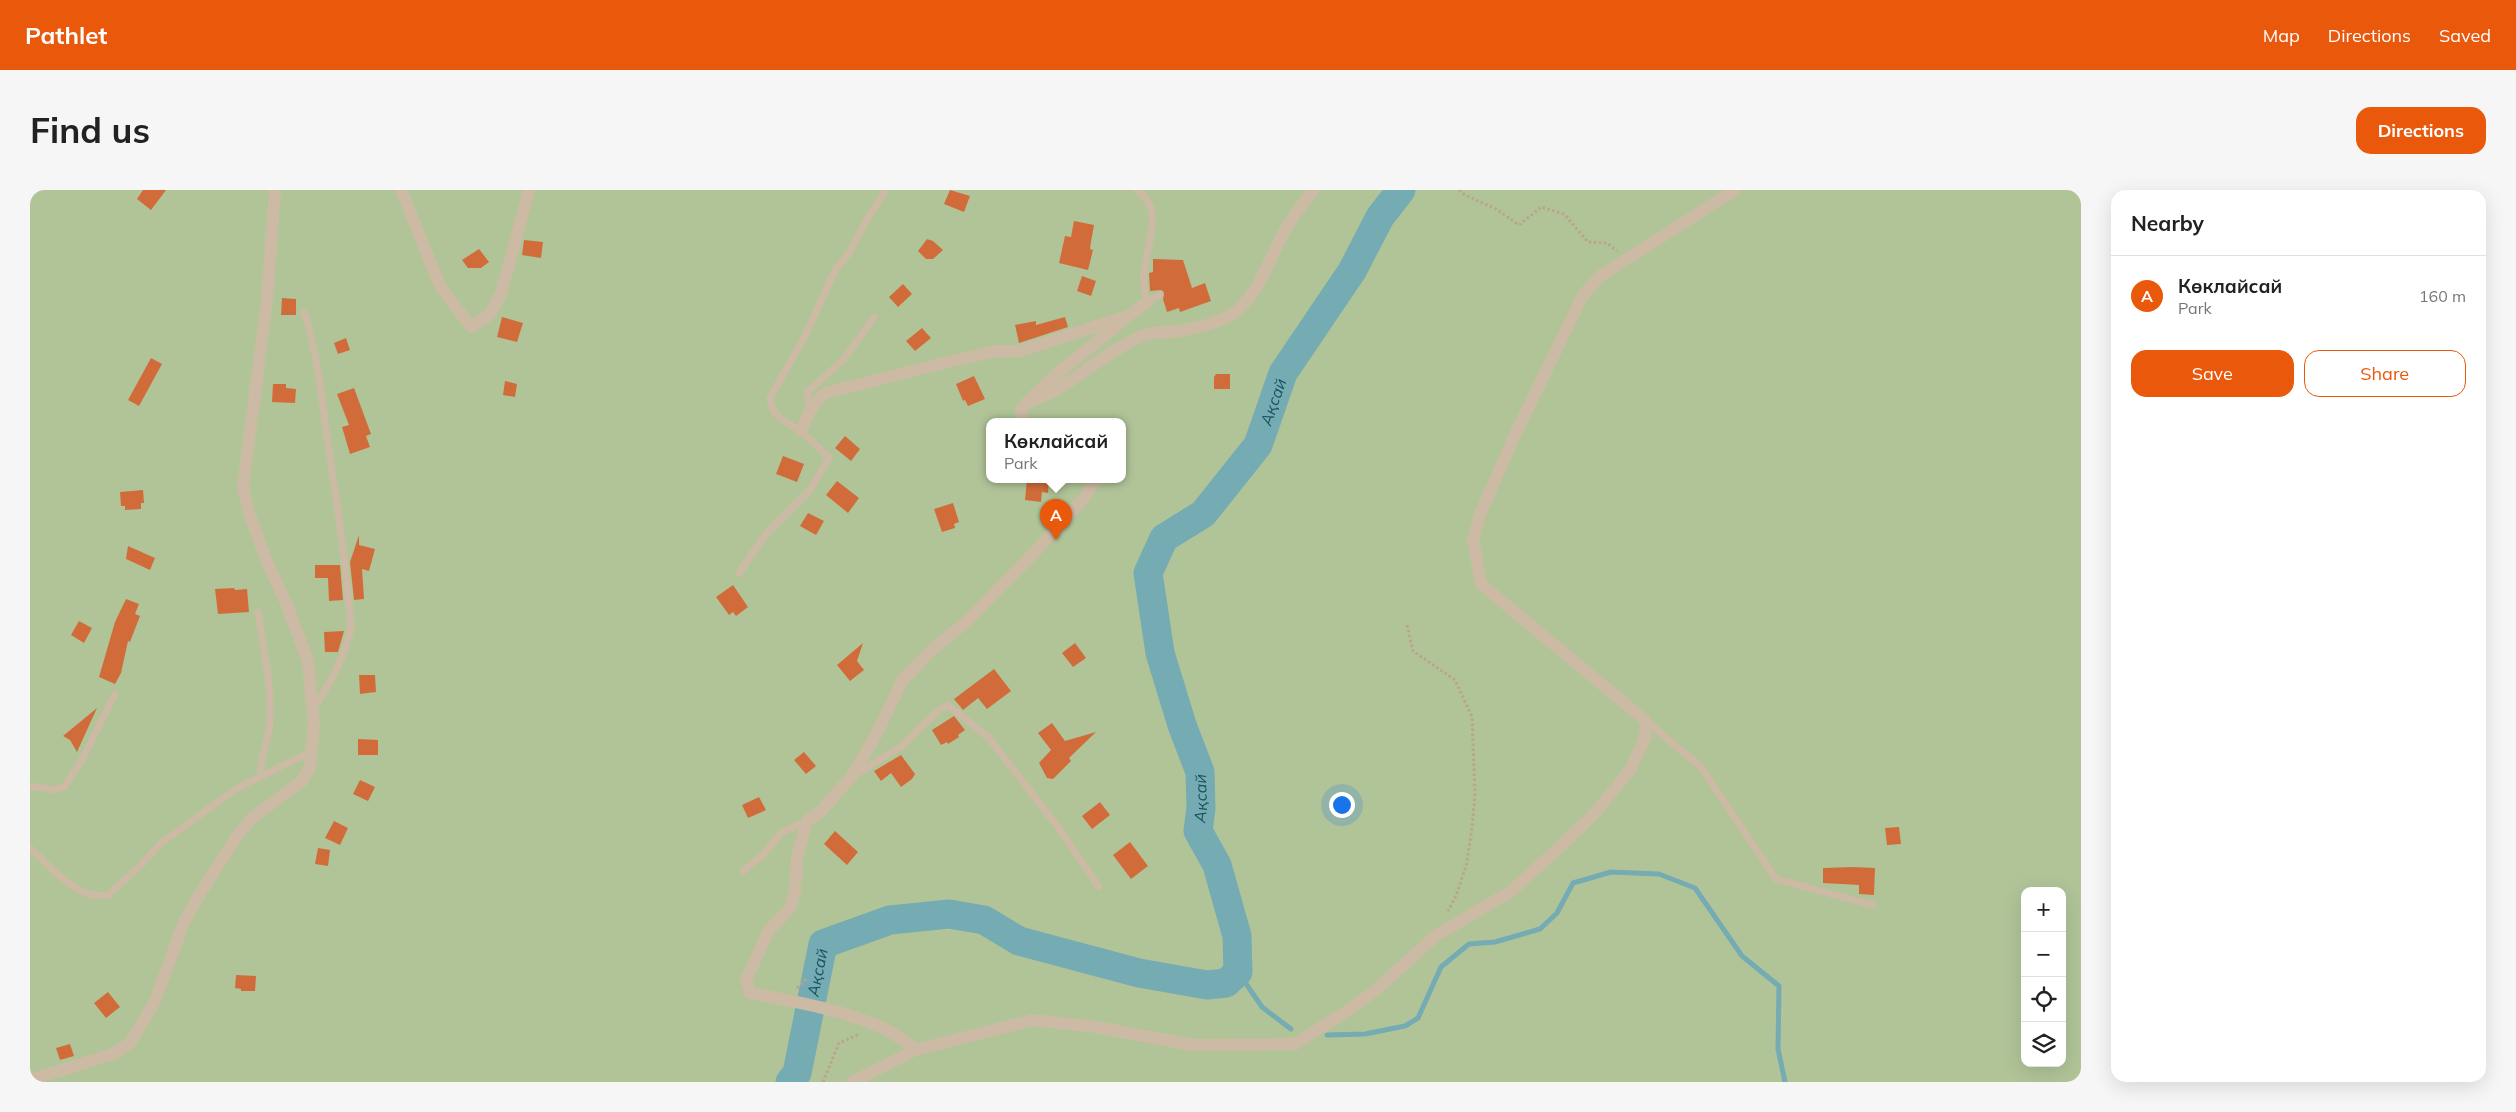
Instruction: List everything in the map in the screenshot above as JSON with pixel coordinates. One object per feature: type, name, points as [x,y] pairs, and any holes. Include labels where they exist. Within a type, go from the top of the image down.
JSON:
[{"type":"street","points":[[30,1080],[113,1054],[130,1043],[155,1001],[184,922],[237,836],[252,818],[302,781],[310,767],[314,726],[308,661],[286,603],[267,562],[249,512],[243,486],[267,300],[275,190]]},
{"type":"street","points":[[401,190],[440,286],[472,327],[490,314],[501,294],[529,190]]},
{"type":"street","points":[[1026,403],[1049,396],[1075,380],[1090,366],[1138,337],[1156,332],[1179,331],[1219,321],[1237,310],[1254,293],[1286,227],[1314,190]]},
{"type":"street","points":[[852,1082],[915,1050],[1033,1020],[1096,1028],[1192,1045],[1296,1044],[1376,990],[1435,936],[1510,892],[1594,814],[1630,770],[1645,738],[1646,721],[1481,584],[1473,539],[1481,512],[1518,428],[1583,294],[1600,276],[1735,190]]},
{"type":"street","points":[[1022,418],[1021,410],[1026,403],[1056,372],[1146,303]]},
{"type":"street","points":[[801,431],[814,401],[825,393],[956,360],[997,351],[1020,350],[1128,316]]},
{"type":"street","points":[[915,1050],[903,1038],[879,1025],[818,1007],[750,993],[746,980],[768,930],[790,908],[796,892],[797,857],[807,821],[821,811],[852,776],[877,733],[902,681],[933,648],[966,622],[1030,557],[1084,498],[1093,483]]},
{"type":"lane","points":[[739,573],[766,534],[810,490],[829,458],[801,431],[777,416],[771,408],[770,398],[806,334],[834,270],[849,253],[866,221],[886,190]]},
{"type":"lane","points":[[1137,190],[1146,196],[1153,209],[1143,274],[1146,303],[1160,295]]},
{"type":"lane","points":[[304,312],[310,329],[337,493],[351,625],[349,642],[325,691],[312,710]]},
{"type":"lane","points":[[810,408],[807,392],[844,359],[874,317]]},
{"type":"lane","points":[[258,613],[271,692],[270,722],[260,762],[261,776]]},
{"type":"lane","points":[[30,786],[56,790],[65,786],[83,758],[116,694]]},
{"type":"lane","points":[[852,776],[871,767],[902,746],[939,710],[948,704],[989,738],[1058,827],[1099,887]]},
{"type":"lane","points":[[1646,721],[1701,767],[1776,879],[1873,905]]},
{"type":"lane","points":[[30,848],[59,875],[78,889],[92,896],[108,895],[141,865],[160,844],[236,789],[312,751]]},
{"type":"lane","points":[[743,871],[764,854],[781,833],[807,821]]},
{"type":"path","points":[[1459,190],[1465,195],[1496,209],[1519,224],[1542,206],[1564,214],[1588,242],[1607,243],[1628,258]]},
{"type":"path","points":[[1407,625],[1413,651],[1455,680],[1472,717],[1474,804],[1467,862],[1456,896],[1448,912]]},
{"type":"path","points":[[822,1082],[839,1043],[879,1025]]},
{"type":"green space","points":[[30,190],[2081,190],[2081,1082],[30,1082]]},
{"type":"building","points":[[143,190],[166,190],[151,210],[137,199]]},
{"type":"building","points":[[950,190],[970,196],[964,212],[944,204]]},
{"type":"building","points":[[1074,221],[1094,225],[1090,249],[1093,250],[1088,270],[1059,263],[1065,236],[1071,237]]},
{"type":"building","points":[[927,239],[933,241],[943,250],[933,259],[926,259],[918,251]]},
{"type":"building","points":[[524,240],[543,242],[541,258],[522,255]]},
{"type":"building","points":[[479,249],[489,262],[481,268],[468,268],[462,260]]},
{"type":"building","points":[[1153,259],[1183,260],[1192,288],[1205,283],[1211,301],[1180,312],[1179,308],[1167,312],[1163,299],[1164,292],[1161,290],[1150,291],[1149,273],[1153,272]]},
{"type":"building","points":[[1082,276],[1096,281],[1091,296],[1077,291]]},
{"type":"building","points":[[903,284],[912,294],[898,307],[889,297]]},
{"type":"building","points":[[282,298],[296,299],[296,315],[281,315]]},
{"type":"building","points":[[502,317],[523,323],[517,342],[497,337]]},
{"type":"building","points":[[1065,317],[1068,327],[1019,343],[1015,325],[1036,321],[1036,325]]},
{"type":"building","points":[[922,328],[931,338],[915,351],[906,341]]},
{"type":"building","points":[[346,338],[350,350],[338,354],[334,343]]},
{"type":"building","points":[[151,358],[162,364],[139,406],[128,400]]},
{"type":"building","points":[[1216,374],[1230,374],[1230,389],[1214,389],[1214,377]]},
{"type":"building","points":[[974,376],[985,399],[968,406],[965,400],[963,401],[956,384]]},
{"type":"building","points":[[505,381],[517,384],[515,397],[503,395]]},
{"type":"building","points":[[273,384],[286,384],[286,388],[296,389],[295,403],[272,402]]},
{"type":"building","points":[[354,388],[371,434],[366,436],[370,447],[350,454],[342,427],[349,425],[337,394]]},
{"type":"building","points":[[845,436],[860,449],[851,461],[835,448]]},
{"type":"building","points":[[783,456],[804,464],[797,482],[776,474]]},
{"type":"building","points":[[837,481],[859,498],[848,513],[826,495]]},
{"type":"building","points":[[1027,483],[1049,483],[1048,493],[1042,492],[1041,502],[1025,500]]},
{"type":"building","points":[[143,490],[144,503],[141,503],[141,509],[125,510],[125,506],[121,506],[120,492]]},
{"type":"building","points":[[953,503],[959,522],[954,524],[955,528],[942,532],[934,509]]},
{"type":"building","points":[[808,513],[824,521],[816,535],[800,526]]},
{"type":"building","points":[[359,535],[359,545],[375,549],[369,571],[362,569],[364,599],[354,600],[350,562]]},
{"type":"building","points":[[128,546],[155,558],[150,570],[126,559]]},
{"type":"building","points":[[315,565],[340,565],[343,600],[329,601],[328,578],[315,578]]},
{"type":"building","points":[[733,585],[748,607],[736,616],[733,612],[729,615],[716,597]]},
{"type":"building","points":[[234,588],[235,590],[247,589],[249,612],[218,614],[215,589]]},
{"type":"building","points":[[126,599],[139,604],[135,614],[140,616],[130,642],[128,641],[121,673],[115,684],[99,677],[115,622]]},
{"type":"building","points":[[79,621],[92,628],[84,643],[71,635]]},
{"type":"building","points":[[344,631],[338,652],[325,652],[324,632]]},
{"type":"building","points":[[863,643],[857,661],[864,670],[850,681],[837,665]]},
{"type":"building","points":[[1075,643],[1086,658],[1073,667],[1062,653]]},
{"type":"building","points":[[994,669],[1011,691],[987,709],[978,698],[963,710],[954,699]]},
{"type":"building","points":[[359,675],[375,675],[376,692],[360,694]]},
{"type":"building","points":[[97,708],[77,752],[70,740],[63,736]]},
{"type":"building","points":[[954,716],[965,730],[958,735],[959,737],[948,744],[947,742],[941,745],[932,730]]},
{"type":"building","points":[[1052,723],[1065,741],[1096,732],[1069,758],[1071,761],[1053,779],[1047,778],[1039,763],[1051,750],[1038,733]]},
{"type":"building","points":[[358,739],[378,740],[378,755],[358,755]]},
{"type":"building","points":[[804,752],[816,766],[806,774],[794,760]]},
{"type":"building","points":[[901,755],[915,774],[912,779],[901,787],[891,773],[881,781],[874,771]]},
{"type":"building","points":[[360,780],[375,787],[368,801],[353,794]]},
{"type":"building","points":[[759,797],[766,810],[748,818],[742,805]]},
{"type":"building","points":[[1100,802],[1110,815],[1092,829],[1082,816]]},
{"type":"building","points":[[334,821],[348,828],[340,845],[325,838]]},
{"type":"building","points":[[1899,827],[1901,844],[1887,845],[1885,828]]},
{"type":"building","points":[[835,831],[858,852],[847,865],[824,844]]},
{"type":"building","points":[[1130,842],[1148,866],[1131,879],[1113,855]]},
{"type":"building","points":[[318,848],[330,850],[328,866],[315,864]]},
{"type":"building","points":[[1823,868],[1875,868],[1874,895],[1859,894],[1859,885],[1823,883]]},
{"type":"building","points":[[236,975],[256,976],[255,991],[241,991],[241,989],[235,988]]},
{"type":"building","points":[[108,992],[120,1007],[106,1018],[94,1003]]},
{"type":"building","points":[[70,1044],[74,1056],[60,1060],[56,1048]]},
{"type":"waterway","name":"Ақсай","points":[[790,1082],[797,1073],[823,944],[890,920],[949,914],[984,920],[1019,941],[1139,973],[1207,985],[1226,983],[1238,972],[1237,936],[1217,865],[1198,831],[1201,808],[1200,772],[1182,725],[1160,653],[1148,573],[1164,538],[1203,514],[1258,445],[1283,373],[1352,271],[1380,217],[1401,190]]},
{"type":"waterway","points":[[1327,1035],[1365,1034],[1405,1026],[1418,1018],[1441,967],[1469,944],[1495,942],[1540,929],[1557,913],[1573,883],[1611,872],[1659,874],[1695,888],[1742,956],[1779,986],[1778,1049],[1785,1082]]},
{"type":"waterway","points":[[1238,972],[1262,1007],[1291,1029]]},
{"type":"place","name":"Көклайсай","points":[[1056,540]]}]
